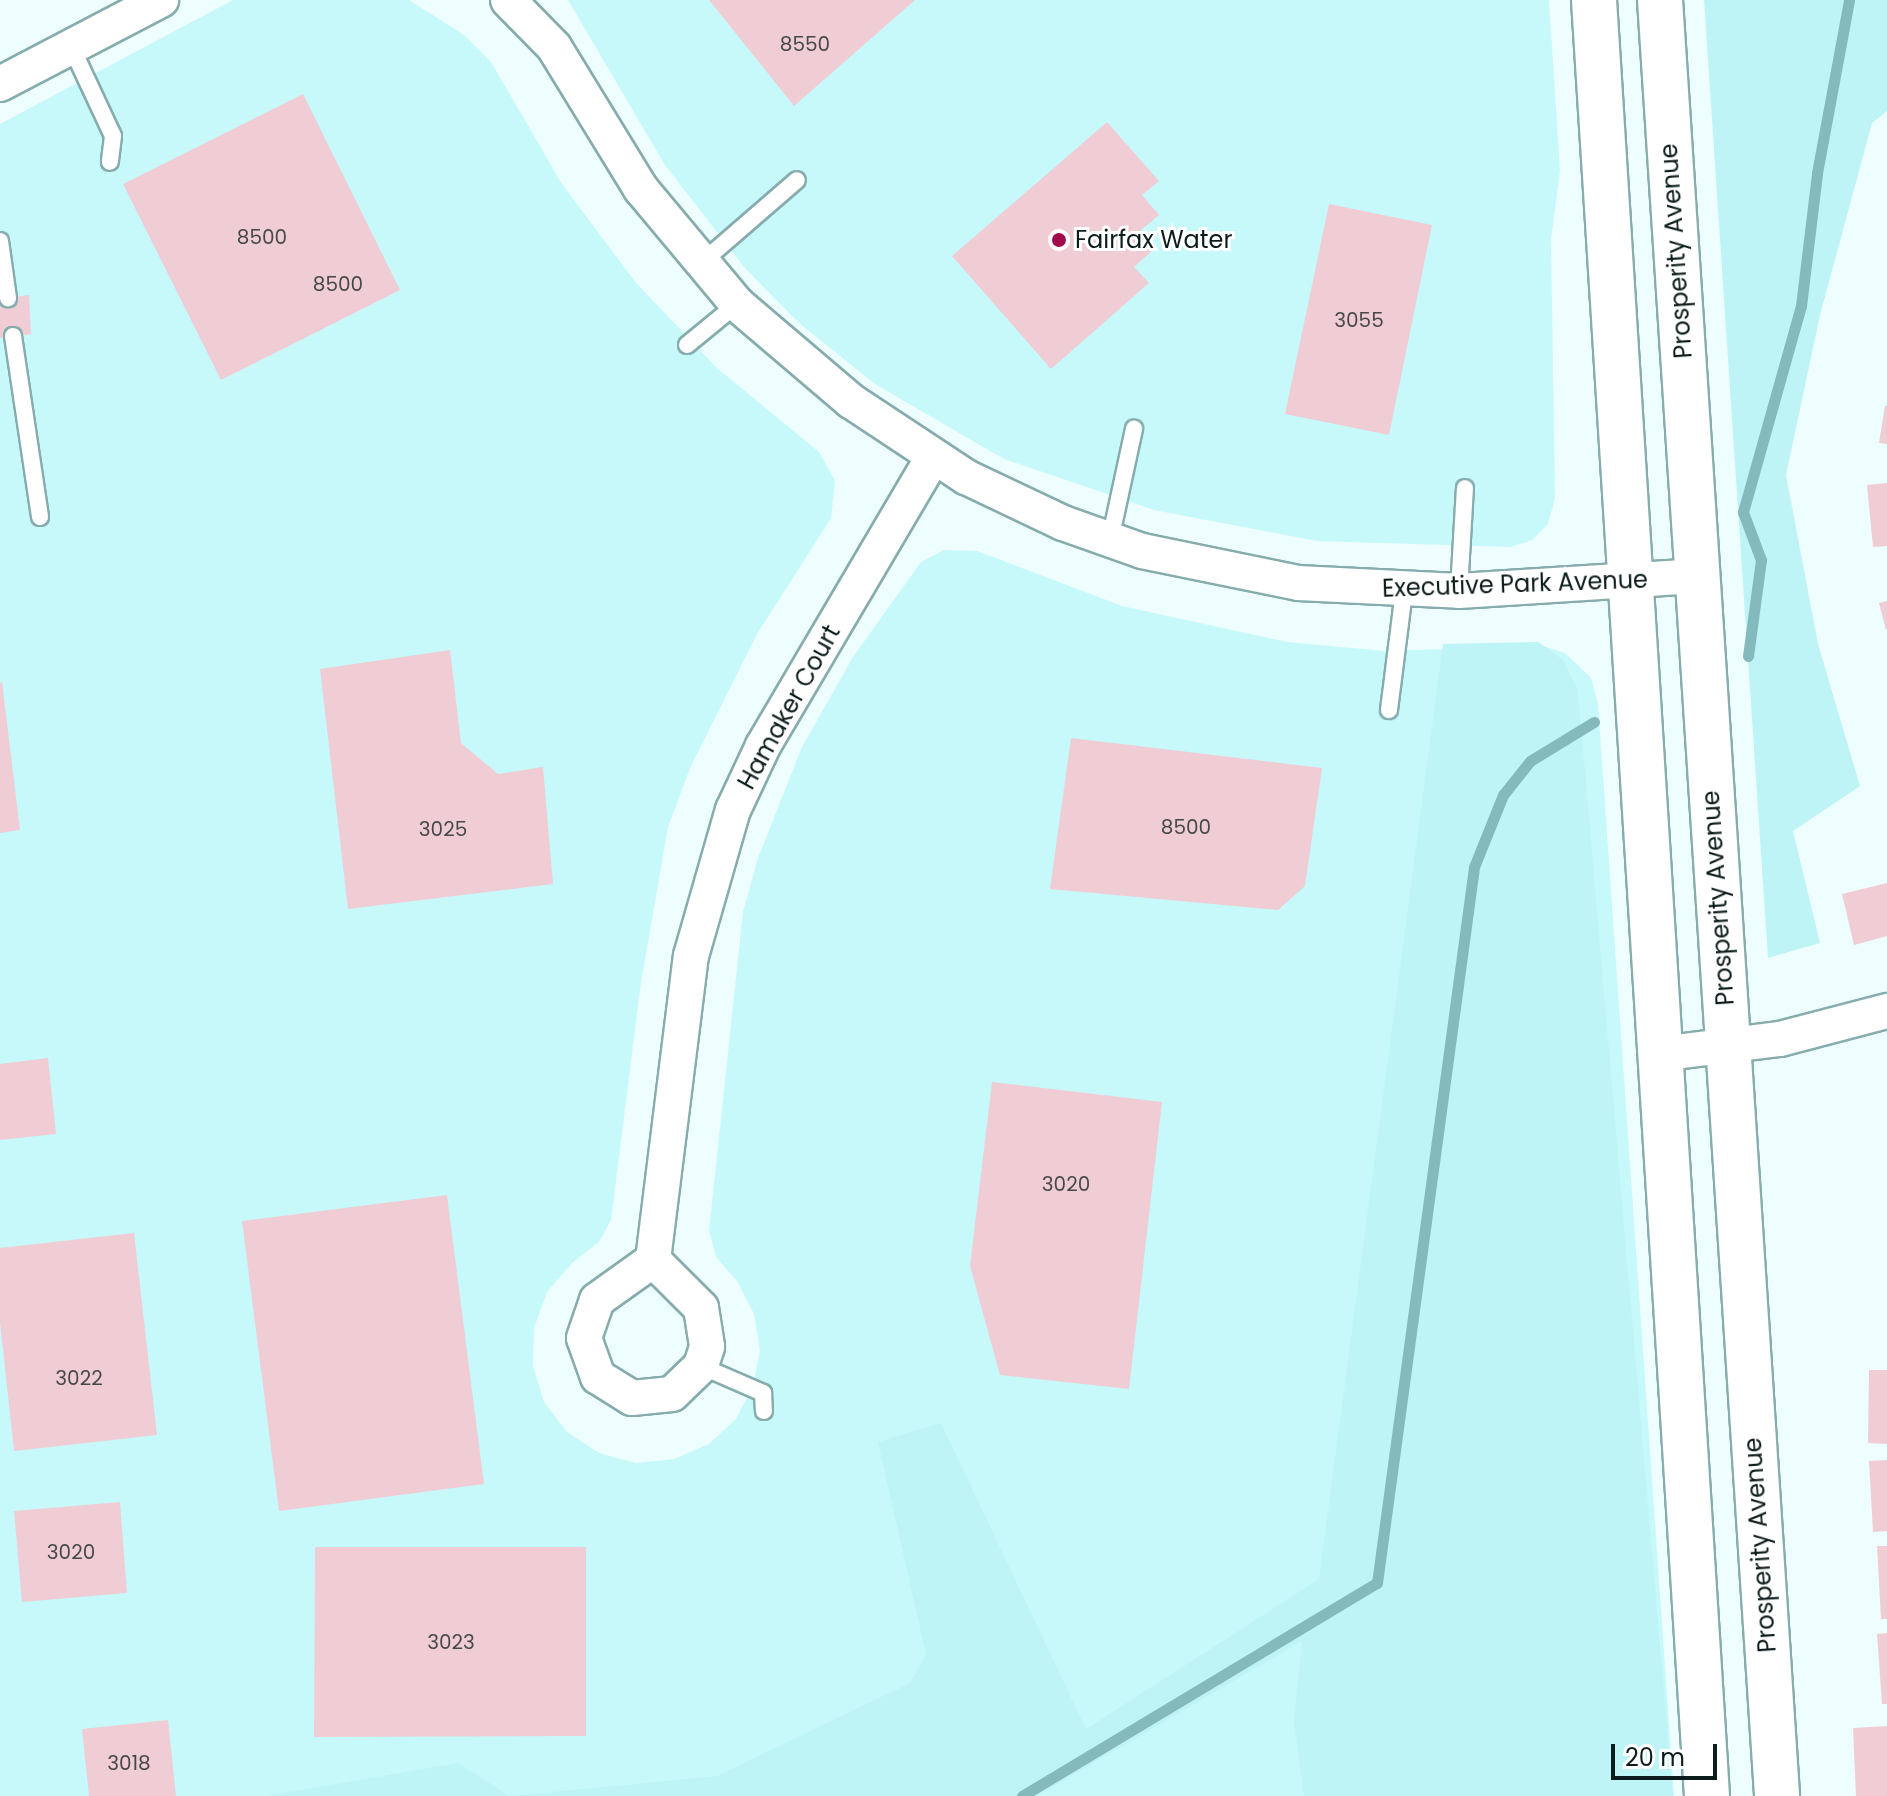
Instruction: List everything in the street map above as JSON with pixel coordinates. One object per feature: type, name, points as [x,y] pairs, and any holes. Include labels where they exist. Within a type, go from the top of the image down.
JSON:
[{"type":"main road","points":[[1594,0],[1707,1796]]},
{"type":"main road","name":"Prosperity Avenue","points":[[1660,0],[1777,1796]]},
{"type":"street","points":[[0,84],[161,0]]},
{"type":"street","name":"Executive Park Avenue","points":[[508,0],[554,47],[615,151],[700,264],[737,304],[851,401],[933,457],[1063,523],[1110,540],[1247,575],[1404,592],[1696,576]]},
{"type":"street","name":"Hamaker Court","points":[[653,1260],[691,956],[733,810],[763,746],[933,457]]},
{"type":"street","points":[[1659,1054],[1727,1048],[1887,1011]]},
{"type":"street","points":[[653,1260],[701,1308],[707,1327],[701,1366],[672,1394],[632,1398],[598,1377],[587,1359],[584,1338],[597,1300],[653,1260]]},
{"type":"lane","points":[[71,46],[113,136],[110,162]]},
{"type":"lane","points":[[700,264],[797,180]]},
{"type":"lane","points":[[0,241],[8,298]]},
{"type":"lane","points":[[687,345],[737,304]]},
{"type":"lane","points":[[13,336],[40,517]]},
{"type":"lane","points":[[1110,540],[1134,429]]},
{"type":"lane","points":[[1459,591],[1465,488]]},
{"type":"lane","points":[[1389,710],[1404,592]]},
{"type":"lane","points":[[701,1366],[763,1393],[764,1411]]},
{"type":"shaded area","points":[[233,0],[409,0],[464,35],[491,62],[562,184],[636,283],[718,369],[819,452],[835,481],[831,518],[757,634],[690,768],[668,827],[641,982],[611,1220],[599,1242],[572,1263],[547,1292],[534,1328],[533,1366],[544,1402],[567,1432],[599,1453],[636,1463],[674,1459],[709,1444],[736,1419],[753,1386],[760,1350],[754,1314],[737,1281],[716,1257],[709,1231],[743,912],[758,858],[802,747],[853,657],[921,562],[944,550],[977,551],[1122,606],[1287,642],[1384,651],[1542,646],[1565,653],[1591,678],[1598,704],[1674,1796],[0,1796],[0,124]]},
{"type":"shaded area","points":[[568,0],[1549,0],[1560,171],[1551,239],[1555,498],[1548,524],[1532,540],[1511,547],[1317,541],[1154,510],[1004,459],[875,384],[799,323],[745,268],[665,165]]},
{"type":"shaded area","points":[[1704,0],[1887,0],[1887,111],[1872,123],[1820,315],[1786,475],[1818,644],[1860,786],[1793,831],[1820,943],[1768,958]]},
{"type":"shaded area","points":[[1538,642],[1563,660],[1578,690],[1673,1796],[1304,1796],[1294,1722],[1302,1641],[1037,1796],[510,1796],[717,1776],[910,1683],[926,1655],[878,1442],[941,1423],[1086,1729],[1319,1579],[1443,644]]},
{"type":"shaded area","points":[[458,1763],[510,1796],[266,1796]]},
{"type":"building","points":[[709,0],[915,0],[794,106]]},
{"type":"building","points":[[303,94],[400,290],[221,380],[123,184]]},
{"type":"building","name":"Fairfax Water","points":[[1107,122],[1159,181],[1142,195],[1159,215],[1140,231],[1155,248],[1134,267],[1149,283],[1051,369],[952,256]]},
{"type":"building","points":[[1329,204],[1432,225],[1389,435],[1285,414]]},
{"type":"building","points":[[29,295],[31,334],[0,338],[0,299]]},
{"type":"building","points":[[1887,406],[1887,444],[1879,443]]},
{"type":"building","points":[[1887,483],[1887,546],[1873,547],[1867,485]]},
{"type":"building","points":[[1887,601],[1887,629],[1886,630],[1879,603]]},
{"type":"building","points":[[450,650],[461,743],[498,774],[543,767],[553,884],[348,909],[320,669]]},
{"type":"building","points":[[0,683],[20,830],[0,833]]},
{"type":"building","points":[[1071,738],[1322,768],[1305,886],[1278,910],[1050,889]]},
{"type":"building","points":[[1887,883],[1887,936],[1854,945],[1842,894]]},
{"type":"building","points":[[48,1058],[56,1134],[0,1140],[0,1064]]},
{"type":"building","points":[[992,1082],[1162,1102],[1129,1389],[1000,1375],[970,1266]]},
{"type":"building","points":[[447,1195],[484,1484],[279,1511],[242,1221]]},
{"type":"building","points":[[134,1233],[157,1435],[14,1451],[0,1322],[0,1248]]},
{"type":"building","points":[[1869,1370],[1887,1370],[1887,1444],[1868,1443]]},
{"type":"building","points":[[1887,1460],[1887,1531],[1873,1532],[1869,1461]]},
{"type":"building","points":[[120,1502],[127,1593],[22,1602],[14,1511]]},
{"type":"building","points":[[1877,1546],[1887,1546],[1887,1619],[1881,1619]]},
{"type":"building","points":[[315,1547],[586,1547],[586,1736],[314,1737]]},
{"type":"building","points":[[1887,1633],[1887,1704],[1882,1704],[1877,1634]]},
{"type":"building","points":[[168,1720],[176,1796],[89,1796],[82,1729]]},
{"type":"building","points":[[1887,1726],[1887,1796],[1856,1796],[1853,1728]]},
{"type":"waterway","points":[[1748,656],[1761,560],[1743,512],[1801,306],[1817,173],[1849,0]]},
{"type":"waterway","points":[[1022,1796],[1377,1583],[1474,867],[1503,795],[1530,761],[1594,722]]},
{"type":"place","name":"Fairfax Water","points":[[1059,240]]}]
